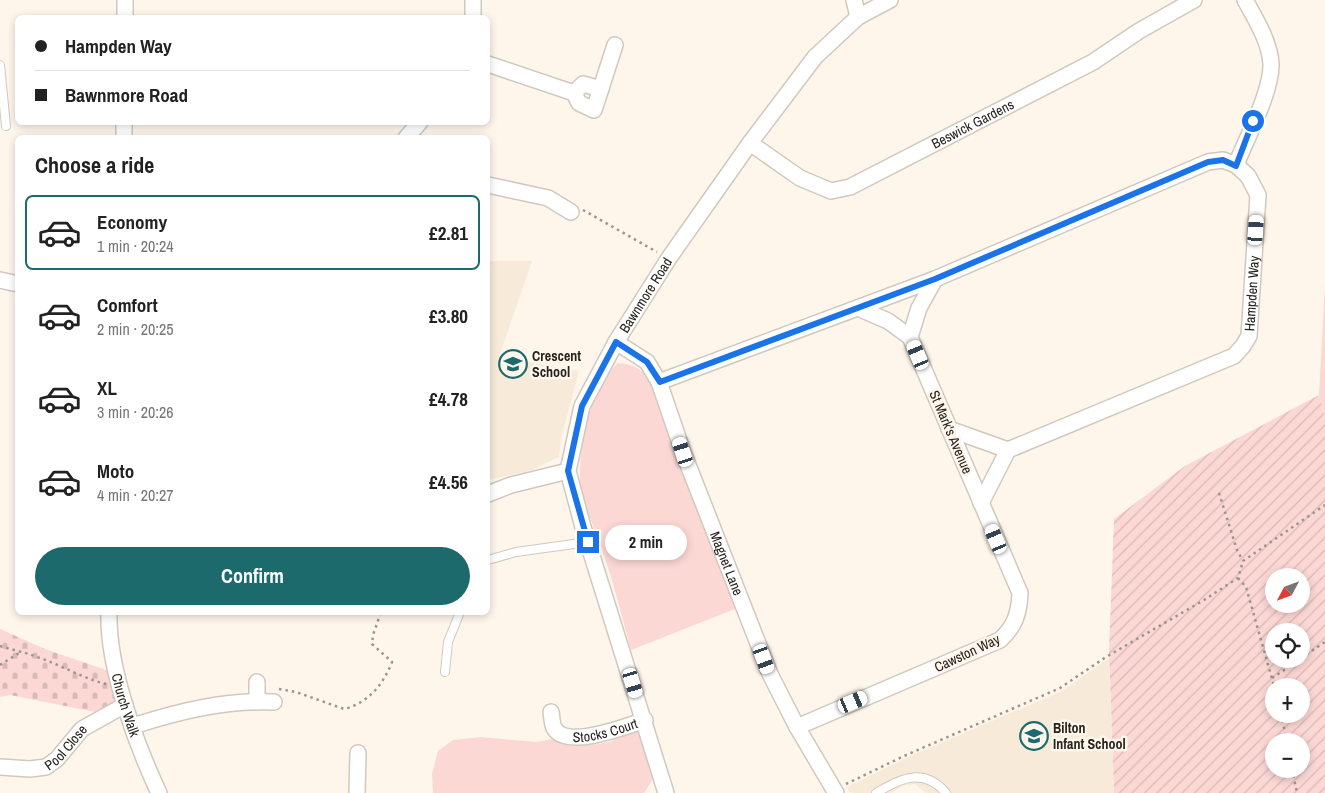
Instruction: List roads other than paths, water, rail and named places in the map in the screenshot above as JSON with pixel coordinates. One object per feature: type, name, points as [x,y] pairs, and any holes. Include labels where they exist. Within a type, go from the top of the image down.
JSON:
[{"type":"street","points":[[125,0],[125,15]]},
{"type":"street","points":[[473,0],[473,15]]},
{"type":"street","points":[[854,0],[858,17]]},
{"type":"street","name":"Bawnmore Road","points":[[662,789],[645,720],[588,542],[568,471],[582,406],[616,342],[669,258],[750,143],[815,57],[858,17],[890,0]]},
{"type":"street","name":"Beswick Gardens","points":[[750,143],[800,178],[831,190],[850,187],[1093,62],[1139,31],[1194,0]]},
{"type":"street","points":[[660,382],[935,279],[1208,162],[1223,160],[1236,166],[1267,89],[1271,64],[1267,46],[1245,0]]},
{"type":"street","points":[[490,65],[574,93],[579,103],[594,110],[615,45]]},
{"type":"street","points":[[574,93],[583,84],[601,89]]},
{"type":"street","points":[[409,135],[417,125]]},
{"type":"street","name":"Hampden Way","points":[[1008,450],[1234,356],[1244,346],[1249,336],[1258,195],[1248,176],[1236,166]]},
{"type":"street","points":[[490,185],[548,198],[571,212]]},
{"type":"street","points":[[858,308],[888,320],[910,336],[919,308],[935,279]]},
{"type":"street","points":[[0,280],[15,283]]},
{"type":"street","name":"St Mark's Avenue","points":[[910,336],[981,503]]},
{"type":"street","name":"Magnet Lane","points":[[616,342],[647,362],[660,382],[683,452],[770,674],[797,727],[835,791]]},
{"type":"street","points":[[949,429],[1008,450],[981,503]]},
{"type":"street","points":[[490,493],[512,485],[568,471]]},
{"type":"street","name":"Cawston Way","points":[[797,727],[1000,640],[1008,633],[1015,623],[1020,609],[1020,593],[981,503]]},
{"type":"street","name":"Church Walk","points":[[109,615],[109,630],[125,705],[159,793]]},
{"type":"street","points":[[257,682],[257,701]]},
{"type":"street","points":[[133,726],[181,710],[257,701],[274,702]]},
{"type":"street","name":"Pool Close","points":[[0,767],[30,769],[46,767],[58,759],[82,729],[125,705]]},
{"type":"street","name":"Stocks Court","points":[[551,712],[554,728],[561,734],[589,738],[645,720]]},
{"type":"street","points":[[358,753],[358,793]]},
{"type":"lane","points":[[0,66],[6,126]]},
{"type":"lane","points":[[490,559],[516,552],[588,542]]},
{"type":"lane","points":[[445,672],[448,642],[459,615]]},
{"type":"lane","points":[[876,793],[899,780],[910,777],[931,781],[946,793]]},
{"type":"place","name":"Crescent School","points":[[513,364]]},
{"type":"place","name":"Bilton Infant School","points":[[1034,736]]}]
